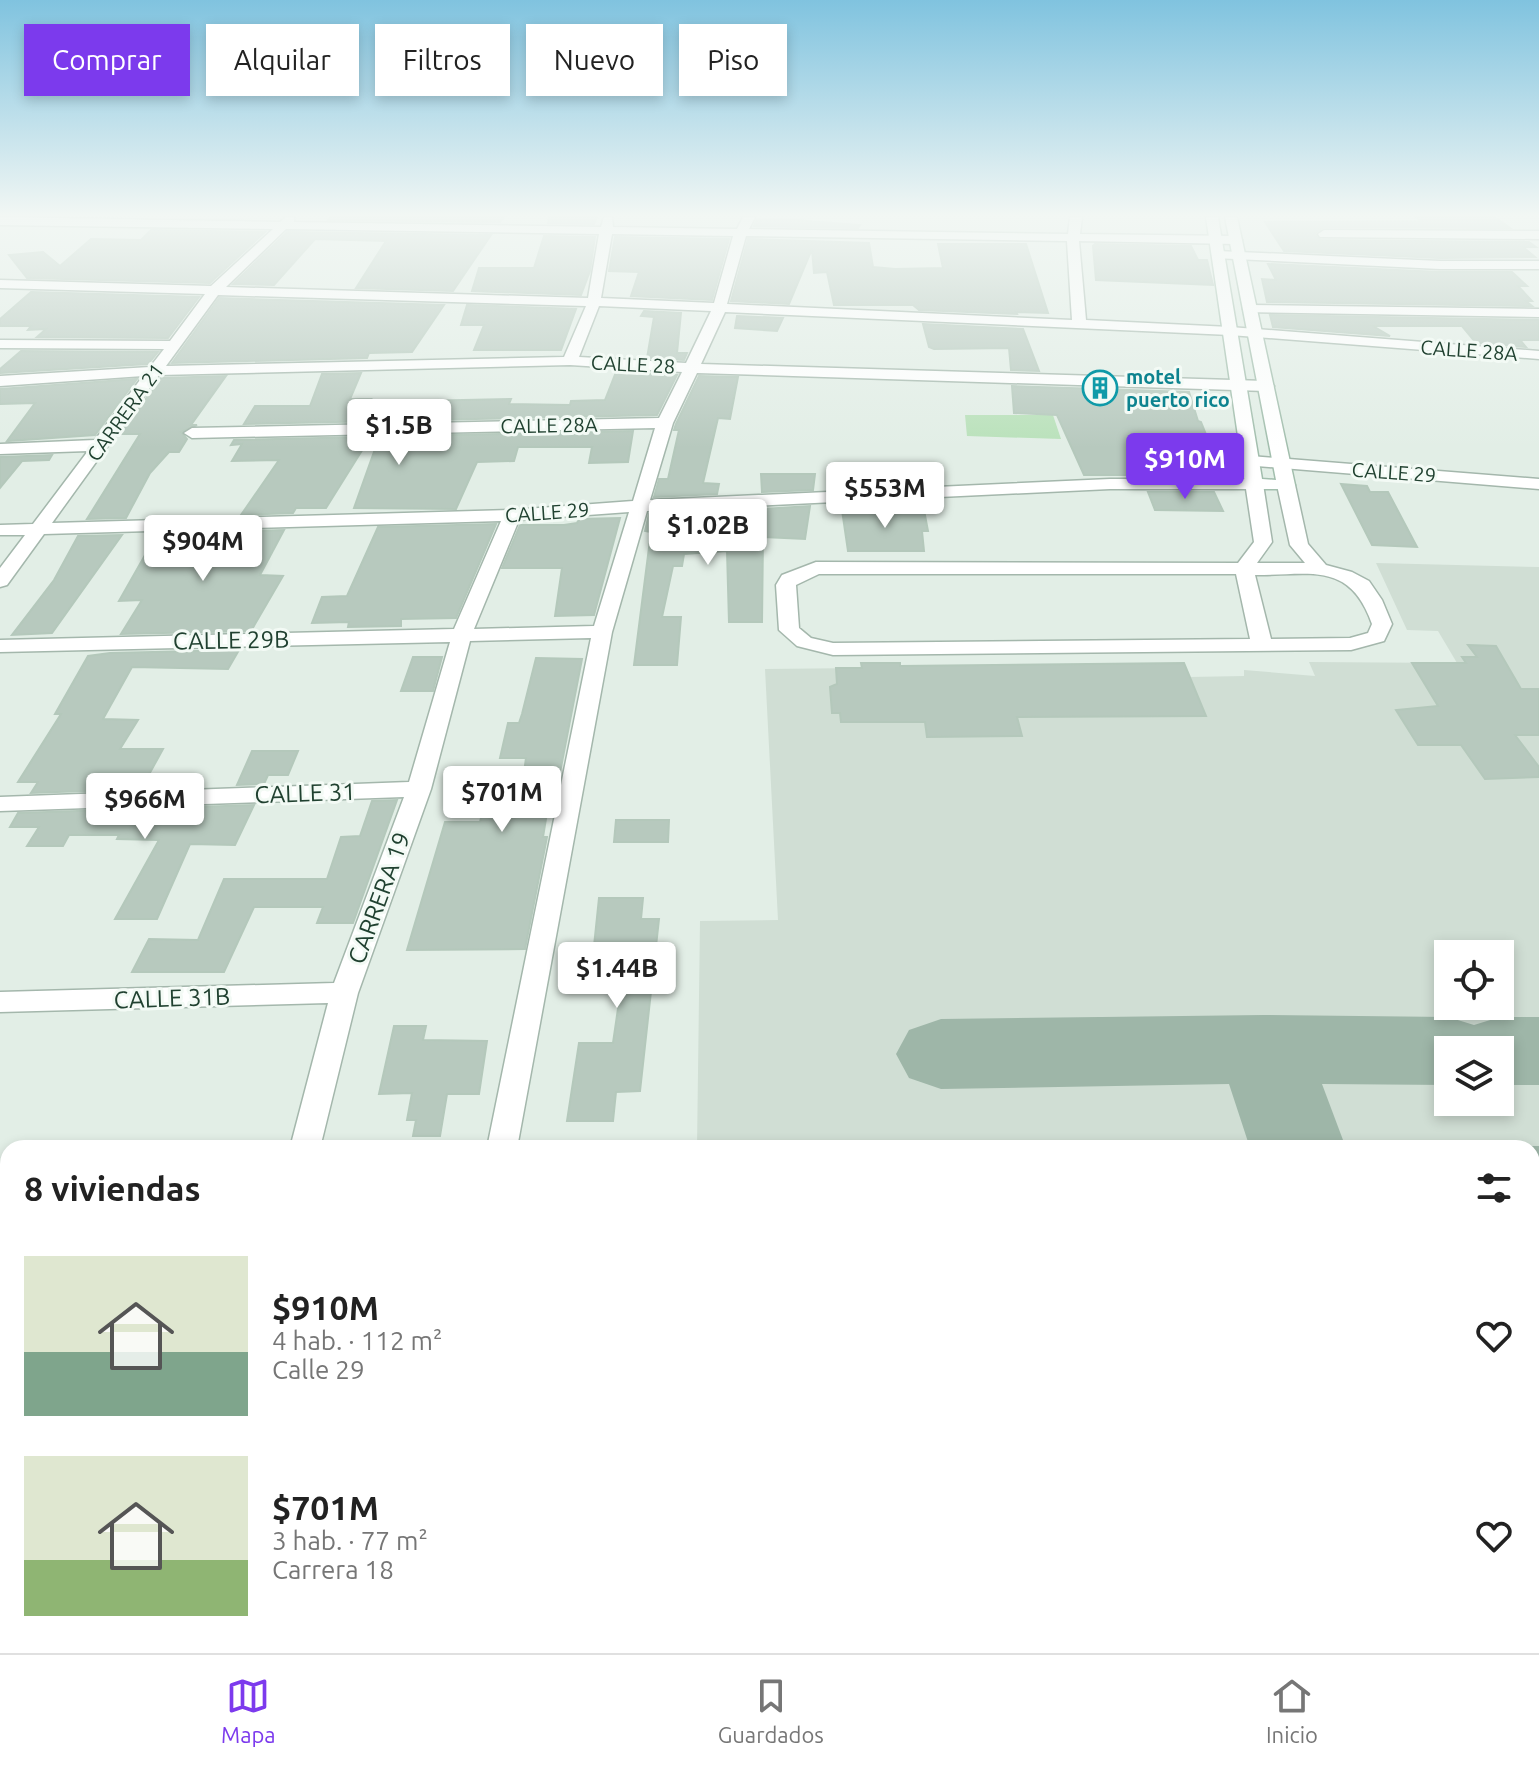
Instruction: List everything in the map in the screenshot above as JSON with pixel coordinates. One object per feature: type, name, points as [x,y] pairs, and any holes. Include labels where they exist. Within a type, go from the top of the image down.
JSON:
[{"type":"street","name":"CARRERA 21","points":[[0,581],[212,294]]},
{"type":"street","name":"CALLE 28A","points":[[322,294],[594,302],[1230,331],[1539,355]]},
{"type":"street","points":[[570,361],[596,294]]},
{"type":"street","points":[[504,1140],[602,632],[665,423],[724,294]]},
{"type":"street","points":[[1077,294],[1079,325]]},
{"type":"street","points":[[1224,294],[1263,542],[1244,568],[1262,645]]},
{"type":"street","points":[[1247,294],[1299,545],[1320,569]]},
{"type":"street","points":[[1250,309],[1539,313]]},
{"type":"street","points":[[0,344],[172,345]]},
{"type":"street","name":"CALLE 28","points":[[0,381],[156,371],[570,361],[690,368],[1266,386]]},
{"type":"street","name":"CALLE 28A","points":[[192,433],[665,423]]},
{"type":"street","points":[[0,449],[103,445]]},
{"type":"street","name":"CALLE 29","points":[[1250,461],[1539,484]]},
{"type":"street","name":"CALLE 29","points":[[0,530],[512,515],[1110,484],[1286,485]]},
{"type":"street","name":"CARRERA 19","points":[[307,1140],[344,993],[419,789],[462,634],[512,515]]},
{"type":"street","points":[[816,568],[1320,569],[1343,574],[1368,588],[1382,624],[1381,633],[1367,642],[1351,644],[833,649],[804,642],[789,630],[786,585],[789,579],[816,568]]},
{"type":"street","name":"CALLE 29B","points":[[0,646],[602,632]]},
{"type":"street","name":"CALLE 31","points":[[0,804],[419,789]]},
{"type":"street","name":"CALLE 31B","points":[[0,1002],[344,993]]},
{"type":"shaded area","points":[[1376,563],[1539,567],[1539,1140],[697,1140],[700,921],[778,920],[765,669],[861,668],[861,663],[900,663],[901,666],[1184,663],[1189,677],[1244,676],[1244,670],[1315,676],[1309,662],[1457,663],[1438,631],[1407,630]]},
{"type":"green space","points":[[965,415],[1053,415],[1061,439],[967,436]]},
{"type":"building","points":[[29,294],[199,297],[168,338],[37,337],[46,329],[0,326],[0,319]]},
{"type":"building","points":[[632,294],[714,294],[712,300]]},
{"type":"building","points":[[733,294],[793,294],[789,304],[731,301]]},
{"type":"building","points":[[832,294],[1042,294],[1048,313],[919,310],[913,305],[834,305]]},
{"type":"building","points":[[1265,294],[1526,294],[1532,301],[1526,301],[1532,306],[1267,302]]},
{"type":"building","points":[[219,298],[444,305],[412,352],[369,353],[367,358],[172,363]]},
{"type":"building","points":[[467,305],[576,309],[561,350],[474,350],[484,325],[461,325]]},
{"type":"building","points":[[644,311],[681,313],[677,353],[687,353],[684,360],[647,358],[654,317],[641,316]]},
{"type":"building","points":[[1270,315],[1539,320],[1539,340],[1520,340],[1526,347],[1476,343],[1462,326],[1373,326],[1390,336],[1273,327]]},
{"type":"building","points":[[737,316],[783,318],[777,331],[735,328]]},
{"type":"building","points":[[923,324],[1023,329],[1039,371],[1011,370],[1009,348],[929,347]]},
{"type":"building","points":[[21,351],[158,352],[148,364],[0,373],[0,369]]},
{"type":"building","points":[[616,372],[677,375],[657,415],[244,424],[255,406],[310,406],[322,374],[361,373],[350,399],[371,399],[369,402],[511,399],[509,404],[570,405],[571,401],[605,400]]},
{"type":"building","points":[[226,376],[191,425],[197,425],[181,432],[187,439],[179,452],[169,452],[150,473],[126,518],[87,519],[140,434],[120,434],[161,378]]},
{"type":"building","points":[[699,376],[738,377],[730,419],[718,418],[703,483],[719,484],[717,494],[654,497],[659,479],[668,479],[679,430],[674,430]]},
{"type":"building","points":[[137,379],[95,435],[7,441],[35,403],[0,404],[0,389]]},
{"type":"building","points":[[1012,386],[1189,392],[1198,421],[1213,452],[1225,452],[1237,475],[1084,475],[1057,415],[1014,413]]},
{"type":"building","points":[[633,431],[628,462],[589,463],[592,447],[518,447],[514,461],[477,462],[456,509],[354,508],[375,449],[366,444],[326,508],[296,508],[293,513],[241,515],[279,460],[232,461],[242,444],[231,445],[234,440]]},
{"type":"building","points":[[52,455],[49,460],[22,461],[0,488],[0,457]]},
{"type":"building","points":[[761,474],[815,474],[813,490],[762,492]]},
{"type":"building","points":[[1341,484],[1367,486],[1370,492],[1388,492],[1417,547],[1372,545]]},
{"type":"building","points":[[1148,492],[1214,492],[1223,511],[1155,510]]},
{"type":"building","points":[[810,506],[805,539],[763,537],[762,622],[729,622],[727,551],[684,554],[682,566],[673,566],[662,617],[681,617],[677,665],[634,665],[651,532],[645,531],[649,514],[762,511]]},
{"type":"building","points":[[842,510],[924,510],[928,531],[922,531],[924,551],[848,551]]},
{"type":"building","points":[[620,518],[594,615],[555,616],[562,568],[502,568],[520,525],[564,525],[577,523],[579,519]]},
{"type":"building","points":[[496,524],[456,618],[401,619],[401,626],[348,627],[349,622],[312,623],[322,597],[347,596],[378,527]]},
{"type":"building","points":[[284,530],[260,575],[283,576],[251,631],[121,634],[142,600],[119,601],[157,534]]},
{"type":"building","points":[[122,535],[52,633],[12,635],[54,580],[78,536]]},
{"type":"building","points":[[1468,645],[1496,646],[1521,689],[1539,689],[1539,735],[1515,735],[1539,767],[1539,777],[1485,779],[1461,745],[1418,745],[1396,710],[1438,706],[1412,663],[1466,663],[1462,657],[1477,657]]},
{"type":"building","points":[[239,650],[228,669],[132,667],[103,719],[138,720],[120,749],[163,749],[141,789],[31,793],[38,782],[18,782],[61,714],[55,714],[88,656]]},
{"type":"building","points":[[413,657],[442,657],[433,691],[401,691]]},
{"type":"building","points":[[536,658],[582,659],[557,788],[551,788],[543,837],[547,837],[525,949],[407,950],[445,822],[480,822],[485,802],[520,802],[526,758],[500,758],[508,723],[519,723]]},
{"type":"building","points":[[861,663],[900,663],[900,666],[1184,663],[1206,716],[1017,717],[1022,736],[927,737],[925,722],[841,722],[840,713],[832,713],[830,687],[837,684],[836,668],[862,668]]},
{"type":"building","points":[[252,751],[298,751],[288,775],[268,775],[264,784],[237,785]]},
{"type":"building","points":[[397,800],[353,923],[317,923],[323,907],[254,907],[224,972],[132,972],[149,939],[198,940],[224,879],[327,879],[341,837],[360,836],[372,801]]},
{"type":"building","points":[[254,805],[235,845],[190,844],[157,919],[115,919],[159,840],[117,839],[119,835],[69,835],[63,846],[27,846],[39,827],[10,827],[18,813]]},
{"type":"building","points":[[616,820],[669,820],[668,842],[614,842]]},
{"type":"building","points":[[599,898],[643,898],[641,919],[659,919],[640,1091],[616,1092],[613,1121],[567,1121],[579,1043],[613,1043],[623,974],[591,975]]},
{"type":"building","points":[[394,1026],[426,1026],[423,1040],[487,1041],[479,1094],[447,1094],[440,1136],[413,1136],[416,1120],[407,1120],[412,1093],[379,1094]]},
{"type":"taxiway","points":[[941,1054],[1263,1049]]},
{"type":"taxiway","points":[[1263,1049],[1434,1051]]},
{"type":"taxiway","points":[[1263,1049],[1295,1140]]},
{"type":"taxiway","points":[[1514,1051],[1539,1051]]},
{"type":"place","name":"motel puerto rico","points":[[1100,388]]}]
